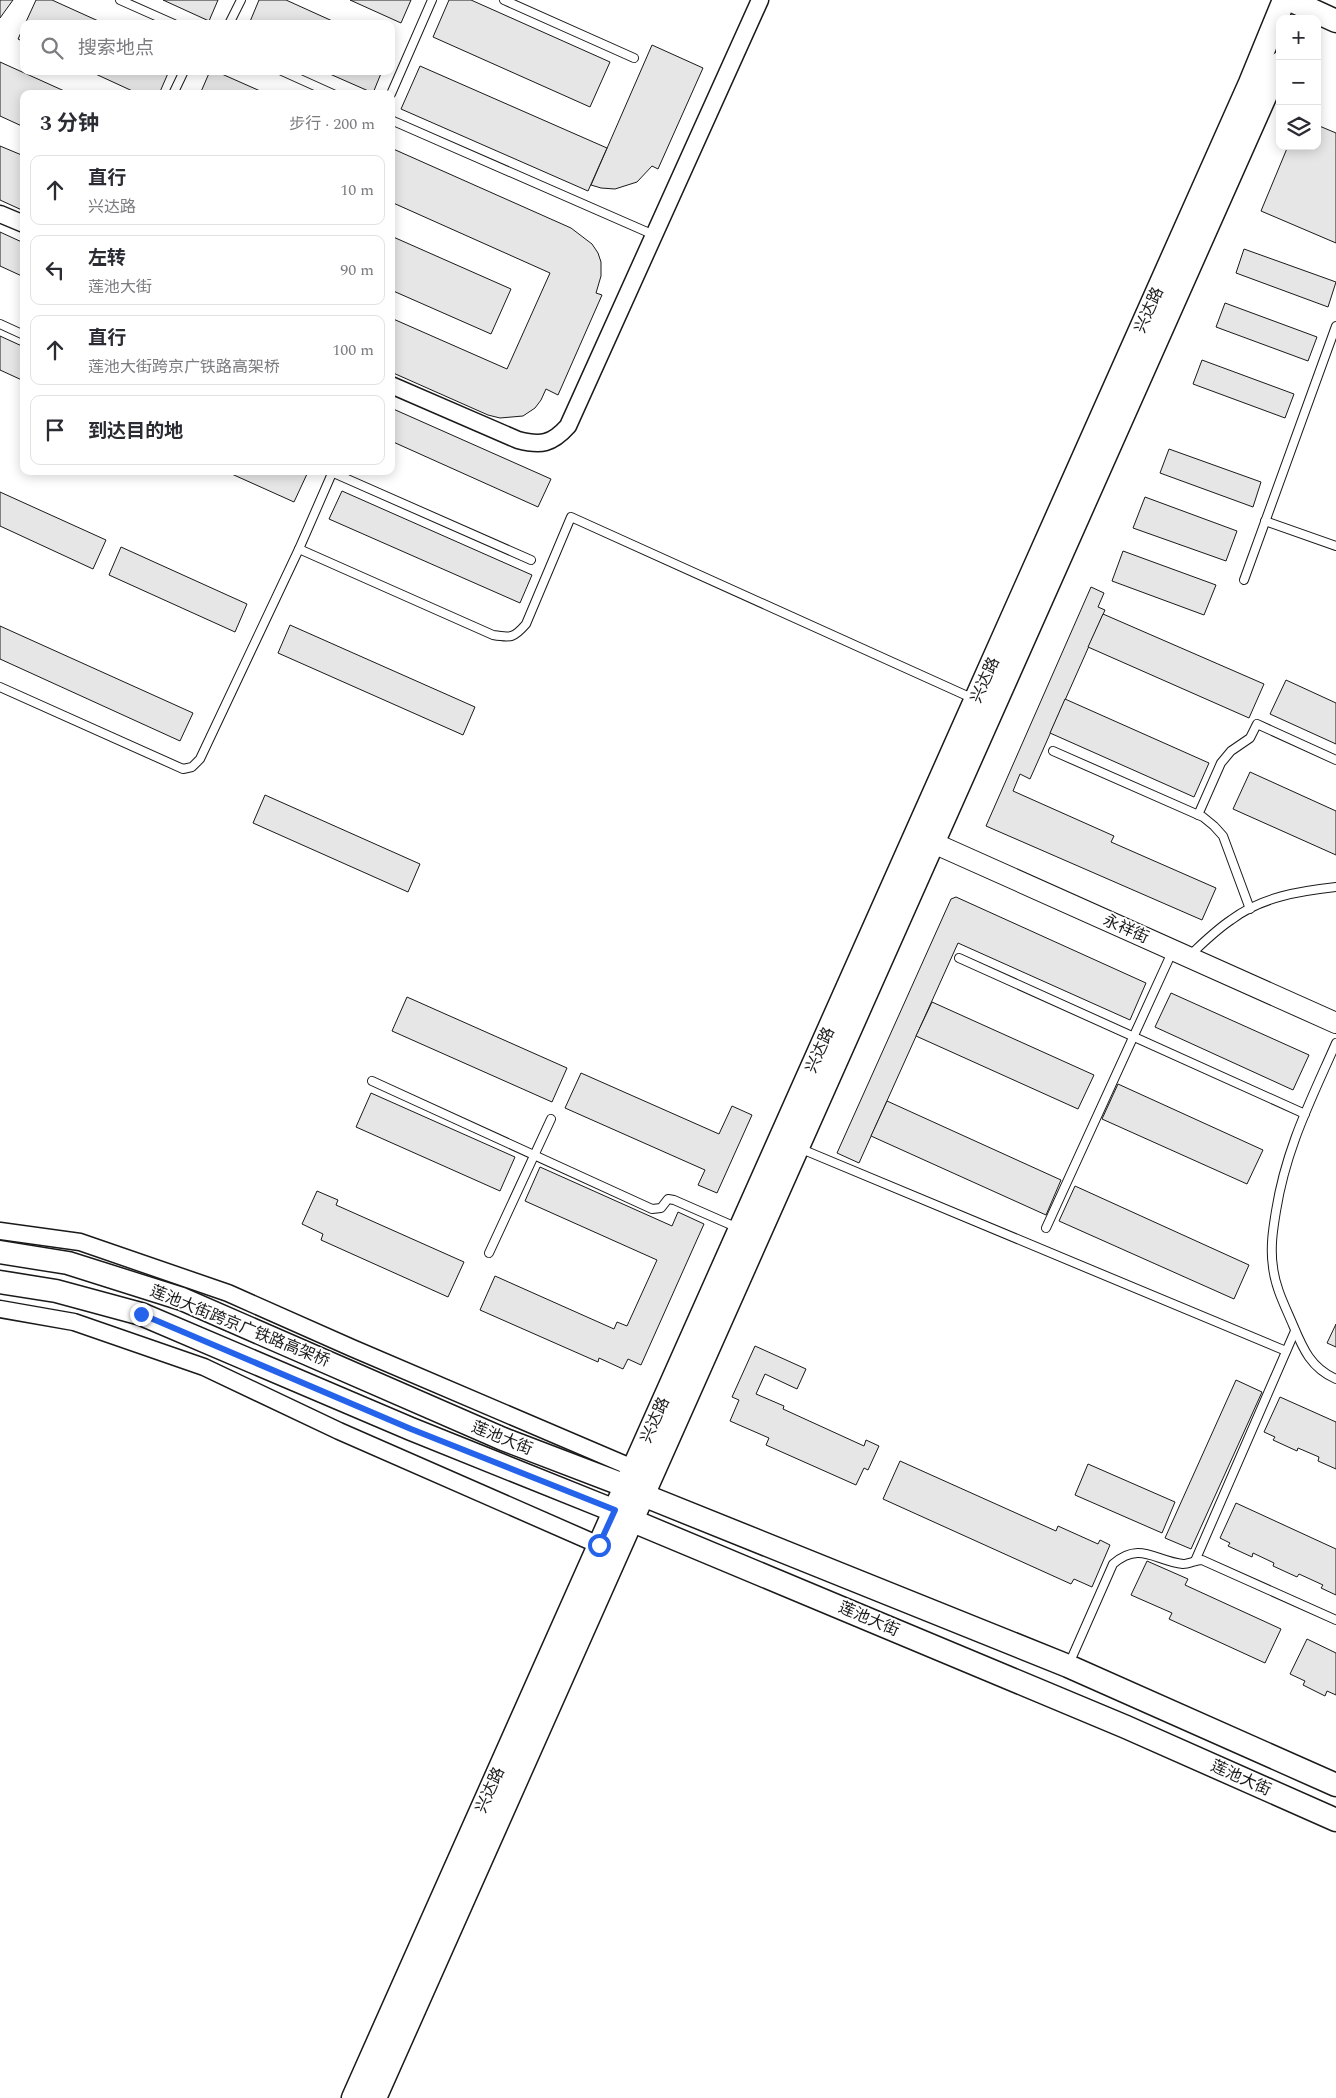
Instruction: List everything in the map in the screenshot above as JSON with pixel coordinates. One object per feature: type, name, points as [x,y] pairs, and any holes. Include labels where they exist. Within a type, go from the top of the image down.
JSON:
[{"type":"main road","points":[[1296,5],[1336,21]]},
{"type":"main road","name":"兴达路","points":[[634,1483],[798,1147],[924,839],[976,700],[1250,83],[1296,5]]},
{"type":"main road","name":"兴达路","points":[[375,2098],[624,1516],[634,1483],[740,1229],[924,839],[1276,72]]},
{"type":"main road","name":"莲池大街跨京广铁路高架桥","points":[[0,1252],[68,1263],[182,1299],[416,1401]]},
{"type":"main road","name":"莲池大街跨京广铁路高架桥","points":[[0,1282],[56,1291],[141,1314],[399,1424]]},
{"type":"main road","name":"莲池大街","points":[[416,1401],[503,1439],[634,1483],[1068,1666],[1336,1785]]},
{"type":"main road","name":"莲池大街","points":[[399,1424],[624,1516],[1126,1727],[1336,1820]]},
{"type":"main road","name":"兴达路","points":[[353,2098],[599,1545],[624,1516]]},
{"type":"street","points":[[395,387],[531,444],[547,443],[568,426],[760,0]]},
{"type":"street","points":[[0,214],[20,222]]},
{"type":"street","name":"永祥街","points":[[924,839],[1336,1023]]},
{"type":"street","points":[[0,1231],[80,1242],[228,1293],[352,1348],[634,1483]]},
{"type":"street","points":[[0,1309],[74,1322],[204,1367],[339,1430],[599,1545]]},
{"type":"lane","points":[[120,0],[165,20]]},
{"type":"lane","points":[[231,20],[241,0]]},
{"type":"lane","points":[[393,90],[432,0]]},
{"type":"lane","points":[[504,0],[634,58]]},
{"type":"lane","points":[[175,90],[182,75]]},
{"type":"lane","points":[[291,75],[324,90]]},
{"type":"lane","points":[[395,122],[654,235]]},
{"type":"lane","points":[[0,324],[20,333]]},
{"type":"lane","points":[[1244,580],[1336,326]]},
{"type":"lane","points":[[0,687],[183,769],[192,766],[200,759],[299,548],[330,475]]},
{"type":"lane","points":[[338,475],[530,560]]},
{"type":"lane","points":[[299,548],[493,635],[509,638],[518,633],[526,624],[571,517],[976,700]]},
{"type":"lane","points":[[1265,521],[1336,546]]},
{"type":"lane","points":[[1198,815],[1221,763],[1231,751],[1250,738],[1257,724],[1336,760]]},
{"type":"lane","points":[[1053,751],[1198,815],[1214,826],[1223,836],[1250,909]]},
{"type":"lane","points":[[1046,1228],[1133,1037],[1180,953],[1261,902],[1292,894],[1336,887]]},
{"type":"lane","points":[[959,958],[1305,1114]]},
{"type":"lane","points":[[1336,1043],[1287,1157],[1278,1194],[1271,1239],[1272,1268],[1280,1296],[1304,1351],[1313,1364],[1325,1374],[1336,1379]]},
{"type":"lane","points":[[372,1081],[652,1209],[661,1208],[668,1199],[674,1200],[740,1229]]},
{"type":"lane","points":[[489,1253],[550,1118]]},
{"type":"lane","points":[[798,1147],[1286,1351]]},
{"type":"lane","points":[[1194,1560],[1295,1331]]},
{"type":"lane","points":[[1068,1666],[1113,1564],[1123,1556],[1136,1552],[1185,1564],[1194,1560],[1202,1560],[1336,1620]]},
{"type":"building","points":[[0,0],[13,0],[0,18]]},
{"type":"building","points":[[36,0],[52,0],[96,20],[27,20]]},
{"type":"building","points":[[163,0],[218,0],[209,20]]},
{"type":"building","points":[[259,0],[286,0],[330,20],[251,20]]},
{"type":"building","points":[[350,0],[411,0],[401,23]]},
{"type":"building","points":[[449,0],[471,0],[610,62],[590,107],[433,37]]},
{"type":"building","points":[[652,45],[703,68],[658,169],[652,166],[637,182],[615,189],[591,185]]},
{"type":"building","points":[[0,62],[20,71],[20,75],[29,75],[62,90],[20,90],[20,125],[0,116]]},
{"type":"building","points":[[420,66],[607,148],[588,191],[401,109]]},
{"type":"building","points":[[98,75],[167,75],[161,90],[130,90]]},
{"type":"building","points":[[208,75],[224,75],[258,90],[202,90]]},
{"type":"building","points":[[332,75],[380,75],[374,90],[366,90]]},
{"type":"building","points":[[1321,127],[1336,133],[1336,243],[1261,211],[1286,150],[1321,150]]},
{"type":"building","points":[[0,146],[20,154],[20,209],[0,200]]},
{"type":"building","points":[[395,150],[571,228],[592,244],[598,253],[601,262],[601,276],[596,293],[602,295],[558,395],[546,389],[535,408],[523,416],[500,418],[488,415],[395,374],[395,320],[507,369],[550,273],[395,204]]},
{"type":"building","points":[[0,232],[20,241],[20,275],[0,266]]},
{"type":"building","points":[[395,238],[511,289],[491,334],[395,292]]},
{"type":"building","points":[[1244,249],[1336,282],[1328,307],[1236,273]]},
{"type":"building","points":[[1225,303],[1317,337],[1308,361],[1216,327]]},
{"type":"building","points":[[0,336],[20,345],[20,379],[0,370]]},
{"type":"building","points":[[1202,360],[1294,394],[1285,418],[1193,384]]},
{"type":"building","points":[[395,410],[551,479],[538,507],[395,443]]},
{"type":"building","points":[[1169,449],[1261,482],[1253,507],[1160,473]]},
{"type":"building","points":[[234,475],[307,475],[294,502]]},
{"type":"building","points":[[342,491],[532,575],[520,603],[329,519]]},
{"type":"building","points":[[0,492],[106,540],[93,569],[0,526]]},
{"type":"building","points":[[1145,497],[1237,531],[1226,561],[1133,528]]},
{"type":"building","points":[[121,547],[247,604],[235,632],[109,575]]},
{"type":"building","points":[[1123,551],[1216,585],[1204,615],[1112,581]]},
{"type":"building","points":[[1091,587],[1104,593],[1098,607],[1105,610],[1030,779],[1020,774],[1013,791],[1114,836],[1111,842],[1216,888],[1202,920],[986,826]]},
{"type":"building","points":[[1103,614],[1264,684],[1249,718],[1088,647]]},
{"type":"building","points":[[290,625],[475,707],[463,735],[278,653]]},
{"type":"building","points":[[0,626],[193,713],[180,741],[0,659]]},
{"type":"building","points":[[1286,680],[1336,703],[1336,744],[1270,714]]},
{"type":"building","points":[[1065,699],[1209,763],[1194,797],[1050,733]]},
{"type":"building","points":[[1250,772],[1336,811],[1336,855],[1233,809]]},
{"type":"building","points":[[265,795],[420,864],[408,892],[253,823]]},
{"type":"building","points":[[956,897],[1146,983],[1130,1020],[958,943],[859,1163],[837,1153],[951,899]]},
{"type":"building","points":[[1171,993],[1309,1055],[1293,1090],[1155,1027]]},
{"type":"building","points":[[407,997],[567,1068],[552,1102],[392,1031]]},
{"type":"building","points":[[932,1002],[1094,1075],[1078,1109],[916,1036]]},
{"type":"building","points":[[581,1073],[719,1134],[732,1106],[752,1115],[717,1193],[698,1185],[705,1170],[565,1108]]},
{"type":"building","points":[[1118,1084],[1263,1150],[1247,1184],[1102,1119]]},
{"type":"building","points":[[371,1093],[515,1157],[500,1191],[356,1127]]},
{"type":"building","points":[[887,1101],[1061,1180],[1046,1215],[871,1136]]},
{"type":"building","points":[[540,1167],[672,1226],[678,1212],[704,1224],[641,1365],[628,1359],[623,1369],[599,1358],[598,1362],[480,1310],[495,1276],[614,1329],[617,1322],[627,1326],[657,1260],[525,1201]]},
{"type":"building","points":[[1075,1186],[1249,1265],[1234,1299],[1059,1221]]},
{"type":"building","points":[[317,1191],[338,1200],[336,1205],[464,1262],[448,1297],[321,1240],[323,1234],[302,1224]]},
{"type":"building","points":[[1336,1324],[1336,1347],[1327,1343]]},
{"type":"building","points":[[755,1346],[806,1369],[797,1389],[765,1374],[756,1394],[784,1406],[783,1409],[864,1446],[866,1440],[879,1446],[868,1470],[864,1468],[856,1485],[766,1445],[769,1438],[730,1421],[739,1400],[732,1397]]},
{"type":"building","points":[[1236,1380],[1262,1392],[1191,1549],[1165,1538]]},
{"type":"building","points":[[1280,1397],[1336,1422],[1336,1469],[1318,1461],[1319,1457],[1298,1448],[1297,1451],[1273,1440],[1275,1437],[1264,1432]]},
{"type":"building","points":[[900,1461],[1056,1531],[1058,1526],[1098,1544],[1100,1540],[1110,1545],[1092,1587],[1074,1579],[1071,1584],[883,1499]]},
{"type":"building","points":[[1088,1464],[1175,1502],[1162,1533],[1075,1495]]},
{"type":"building","points":[[1236,1503],[1336,1549],[1336,1595],[1321,1588],[1323,1585],[1299,1574],[1297,1577],[1273,1566],[1274,1563],[1253,1553],[1252,1557],[1228,1546],[1230,1543],[1220,1538]]},
{"type":"building","points":[[1147,1561],[1188,1579],[1185,1585],[1281,1629],[1265,1663],[1169,1619],[1172,1613],[1131,1595]]},
{"type":"building","points":[[1307,1639],[1336,1653],[1336,1695],[1327,1691],[1325,1696],[1303,1685],[1305,1681],[1290,1674]]},
{"type":"route","points":[[141,1314],[411,1429],[615,1510],[599,1545]]}]
